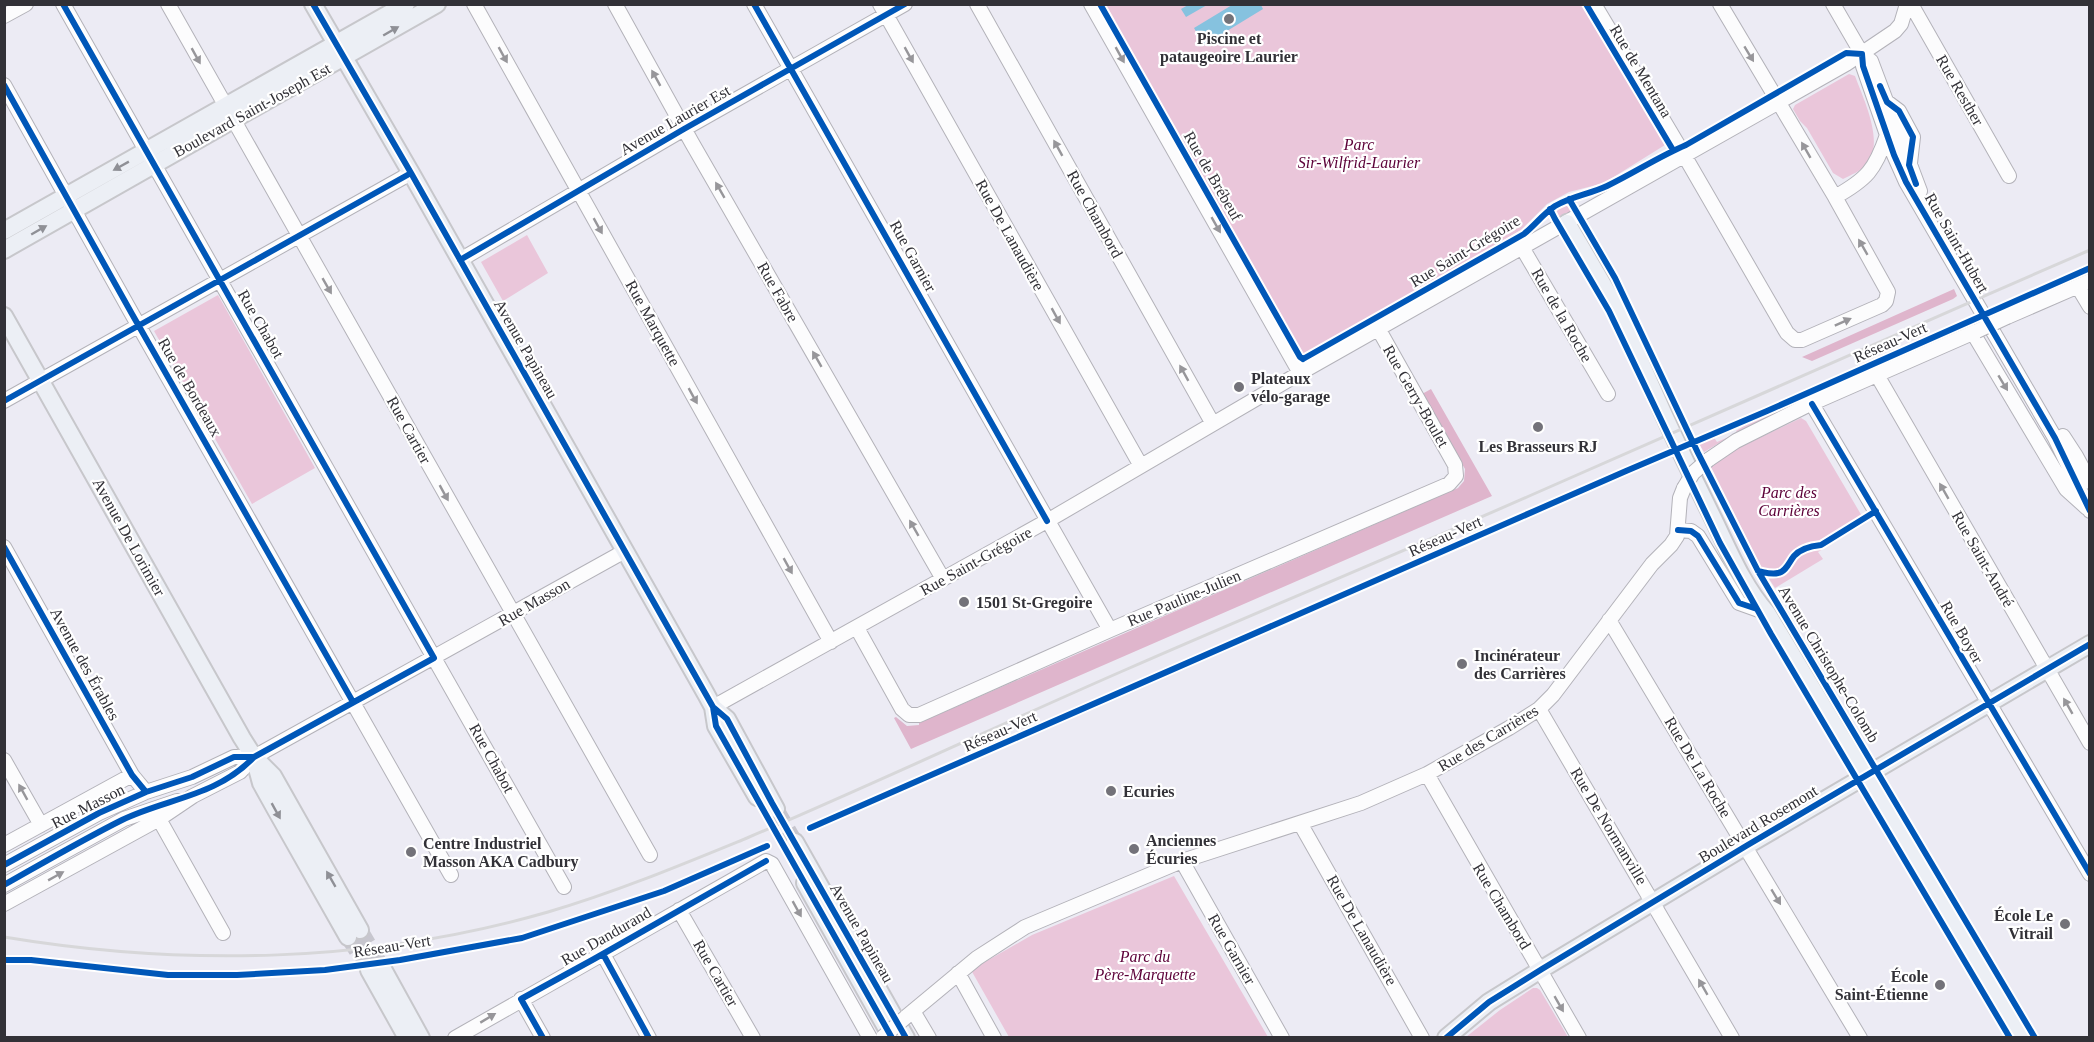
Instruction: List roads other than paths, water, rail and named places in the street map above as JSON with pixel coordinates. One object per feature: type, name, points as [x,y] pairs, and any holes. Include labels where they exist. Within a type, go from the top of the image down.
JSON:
[{"type":"main road","name":"Avenue Papineau","points":[[313,4],[713,707],[716,726],[770,811]]},
{"type":"main road","name":"Boulevard Saint-Joseph Est","points":[[340,51],[406,4]]},
{"type":"main road","name":"Boulevard Saint-Joseph Est","points":[[4,250],[71,203],[340,51],[437,4]]},
{"type":"main road","name":"Boulevard Saint-Joseph Est","points":[[4,231],[71,203]]},
{"type":"main road","name":"Avenue Christophe-Colomb","points":[[1567,223],[1622,318],[1652,391],[1696,486],[1752,596],[1767,613],[2022,1038]]},
{"type":"main road","name":"Avenue De Lorimier","points":[[4,316],[254,758],[261,783],[354,934]]},
{"type":"main road","name":"Boulevard Rosemont","points":[[1446,1038],[1489,1002],[1540,970],[2090,644]]},
{"type":"main road","name":"Avenue Papineau","points":[[892,1038],[789,844],[906,1038]]},
{"type":"main road","points":[[407,1038],[376,969],[421,1038]]},
{"type":"street","points":[[4,16],[26,4]]},
{"type":"street","name":"Rue Chabot","points":[[63,4],[564,887]]},
{"type":"street","name":"Rue Cartier","points":[[168,4],[650,855]]},
{"type":"street","name":"Rue Marquette","points":[[474,4],[831,642]]},
{"type":"street","name":"Rue Fabre","points":[[615,4],[684,129],[943,579]]},
{"type":"street","name":"Rue Garnier","points":[[753,4],[1110,630]]},
{"type":"street","name":"Avenue Laurier Est","points":[[460,260],[791,69],[883,10],[905,4]]},
{"type":"street","name":"Rue Chambord","points":[[977,4],[1213,424]]},
{"type":"street","name":"Rue de Brébeuf","points":[[1091,4],[1300,373]]},
{"type":"street","name":"Rue de Mentana","points":[[1594,4],[1787,333],[1795,340],[1805,339],[1882,305],[1887,299],[1888,292],[1885,285],[1834,196]]},
{"type":"street","points":[[1720,4],[1834,196],[1858,182],[1872,169],[1887,135]]},
{"type":"street","name":"Rue Saint-Hubert","points":[[1833,4],[1862,54],[1871,61],[1887,102],[1899,111],[1913,137],[1909,165],[1917,187],[2090,482]]},
{"type":"street","name":"Rue Saint-Grégoire","points":[[713,707],[1047,521],[1300,373],[1523,249],[1862,54],[1898,29],[1909,4]]},
{"type":"street","name":"Rue Resther","points":[[1909,4],[2009,176]]},
{"type":"street","name":"Rue De Lanaudière","points":[[883,10],[1141,466]]},
{"type":"street","name":"Rue Saint-Hubert","points":[[1862,54],[1863,66],[1906,182],[2055,438],[2089,511]]},
{"type":"street","name":"Rue de Bordeaux","points":[[4,85],[451,875]]},
{"type":"street","points":[[4,400],[411,173]]},
{"type":"street","name":"Rue de la Roche","points":[[1523,249],[1608,394]]},
{"type":"street","points":[[1678,530],[1680,498],[1693,473],[1736,441],[1812,404],[2084,284],[2090,307]]},
{"type":"street","name":"Rue Gerry-Boulet","points":[[1379,330],[1455,465],[1456,476]]},
{"type":"street","name":"Rue Saint-Hubert","points":[[1975,332],[2066,489],[2089,511]]},
{"type":"street","name":"Rue Saint-André","points":[[1877,375],[2090,743]]},
{"type":"street","name":"Rue Boyer","points":[[1812,404],[2090,874]]},
{"type":"street","name":"Rue Pauline-Julien","points":[[857,628],[902,709],[909,715],[919,715],[1449,484],[1456,476]]},
{"type":"street","name":"Avenue Christophe-Colomb","points":[[1678,530],[1690,531],[1698,536],[1739,603],[1767,613]]},
{"type":"street","name":"Rue des Carrières","points":[[883,1037],[977,958],[1025,927],[1182,861],[1361,803],[1427,774],[1539,709],[1553,695],[1652,564],[1671,545],[1678,530]]},
{"type":"street","name":"Avenue des Érables","points":[[4,547],[132,776],[146,792]]},
{"type":"street","name":"Rue Masson","points":[[4,904],[154,814],[240,772],[254,758],[625,551]]},
{"type":"street","name":"Rue De La Roche","points":[[1609,621],[1860,1038]]},
{"type":"street","name":"Rue De Normanville","points":[[1539,709],[1732,1038]]},
{"type":"street","name":"Rue Masson","points":[[4,865],[99,813],[146,792],[192,777],[234,758],[254,758]]},
{"type":"street","points":[[4,760],[41,825]]},
{"type":"street","name":"Rue Chambord","points":[[1427,774],[1579,1038]]},
{"type":"street","name":"Rue Masson","points":[[4,845],[132,776]]},
{"type":"street","points":[[154,814],[223,933]]},
{"type":"street","name":"Rue Masson","points":[[4,885],[124,819],[154,814]]},
{"type":"street","name":"Rue De Lanaudière","points":[[1300,823],[1396,988],[1421,1037]]},
{"type":"street","name":"Rue Dandurand","points":[[455,1038],[766,861],[772,864],[870,1038]]},
{"type":"street","name":"Rue Garnier","points":[[1182,861],[1282,1038]]},
{"type":"street","name":"Rue Cartier","points":[[679,909],[753,1038]]},
{"type":"street","points":[[603,954],[649,1038]]},
{"type":"street","points":[[958,974],[994,1038]]},
{"type":"street","points":[[521,999],[543,1038]]},
{"type":"street","points":[[910,1014],[929,1038]]},
{"type":"water","points":[[1188,5],[1207,5],[1186,17],[1181,9]]},
{"type":"water","name":"Piscine et pataugeoire Laurier","points":[[1232,5],[1261,5],[1263,9],[1204,45],[1194,28]]},
{"type":"tunnel","points":[[776,809],[795,842]]},
{"type":"tunnel","points":[[360,930],[383,969]]},
{"type":"tunnel","points":[[348,937],[369,970]]},
{"type":"railway","points":[[4,937],[72,947],[140,953],[209,956],[278,955],[414,942],[481,929],[573,904],[673,868],[795,818],[1125,670],[2090,250]]},
{"type":"place","name":"Piscine et pataugeoire Laurier","points":[[1229,19]]},
{"type":"place","name":"Plateaux vélo-garage","points":[[1239,387]]},
{"type":"place","name":"Les Brasseurs RJ","points":[[1538,427]]},
{"type":"place","name":"1501 St-Gregoire","points":[[964,602]]},
{"type":"place","name":"Incinérateur des Carrières","points":[[1462,664]]},
{"type":"place","name":"Ecuries","points":[[1111,791]]},
{"type":"place","name":"Anciennes Écuries","points":[[1134,849]]},
{"type":"place","name":"Centre Industriel Masson AKA Cadbury","points":[[411,852]]},
{"type":"place","name":"École Le Vitrail","points":[[2065,924]]},
{"type":"place","name":"École Saint-Étienne","points":[[1940,985]]},
{"type":"park label","name":"Parc Sir-Wilfrid-Laurier","points":[[1359,153]]},
{"type":"park label","name":"Parc des Carrières","points":[[1789,501]]},
{"type":"park label","name":"Parc du Père-Marquette","points":[[1145,965]]}]
